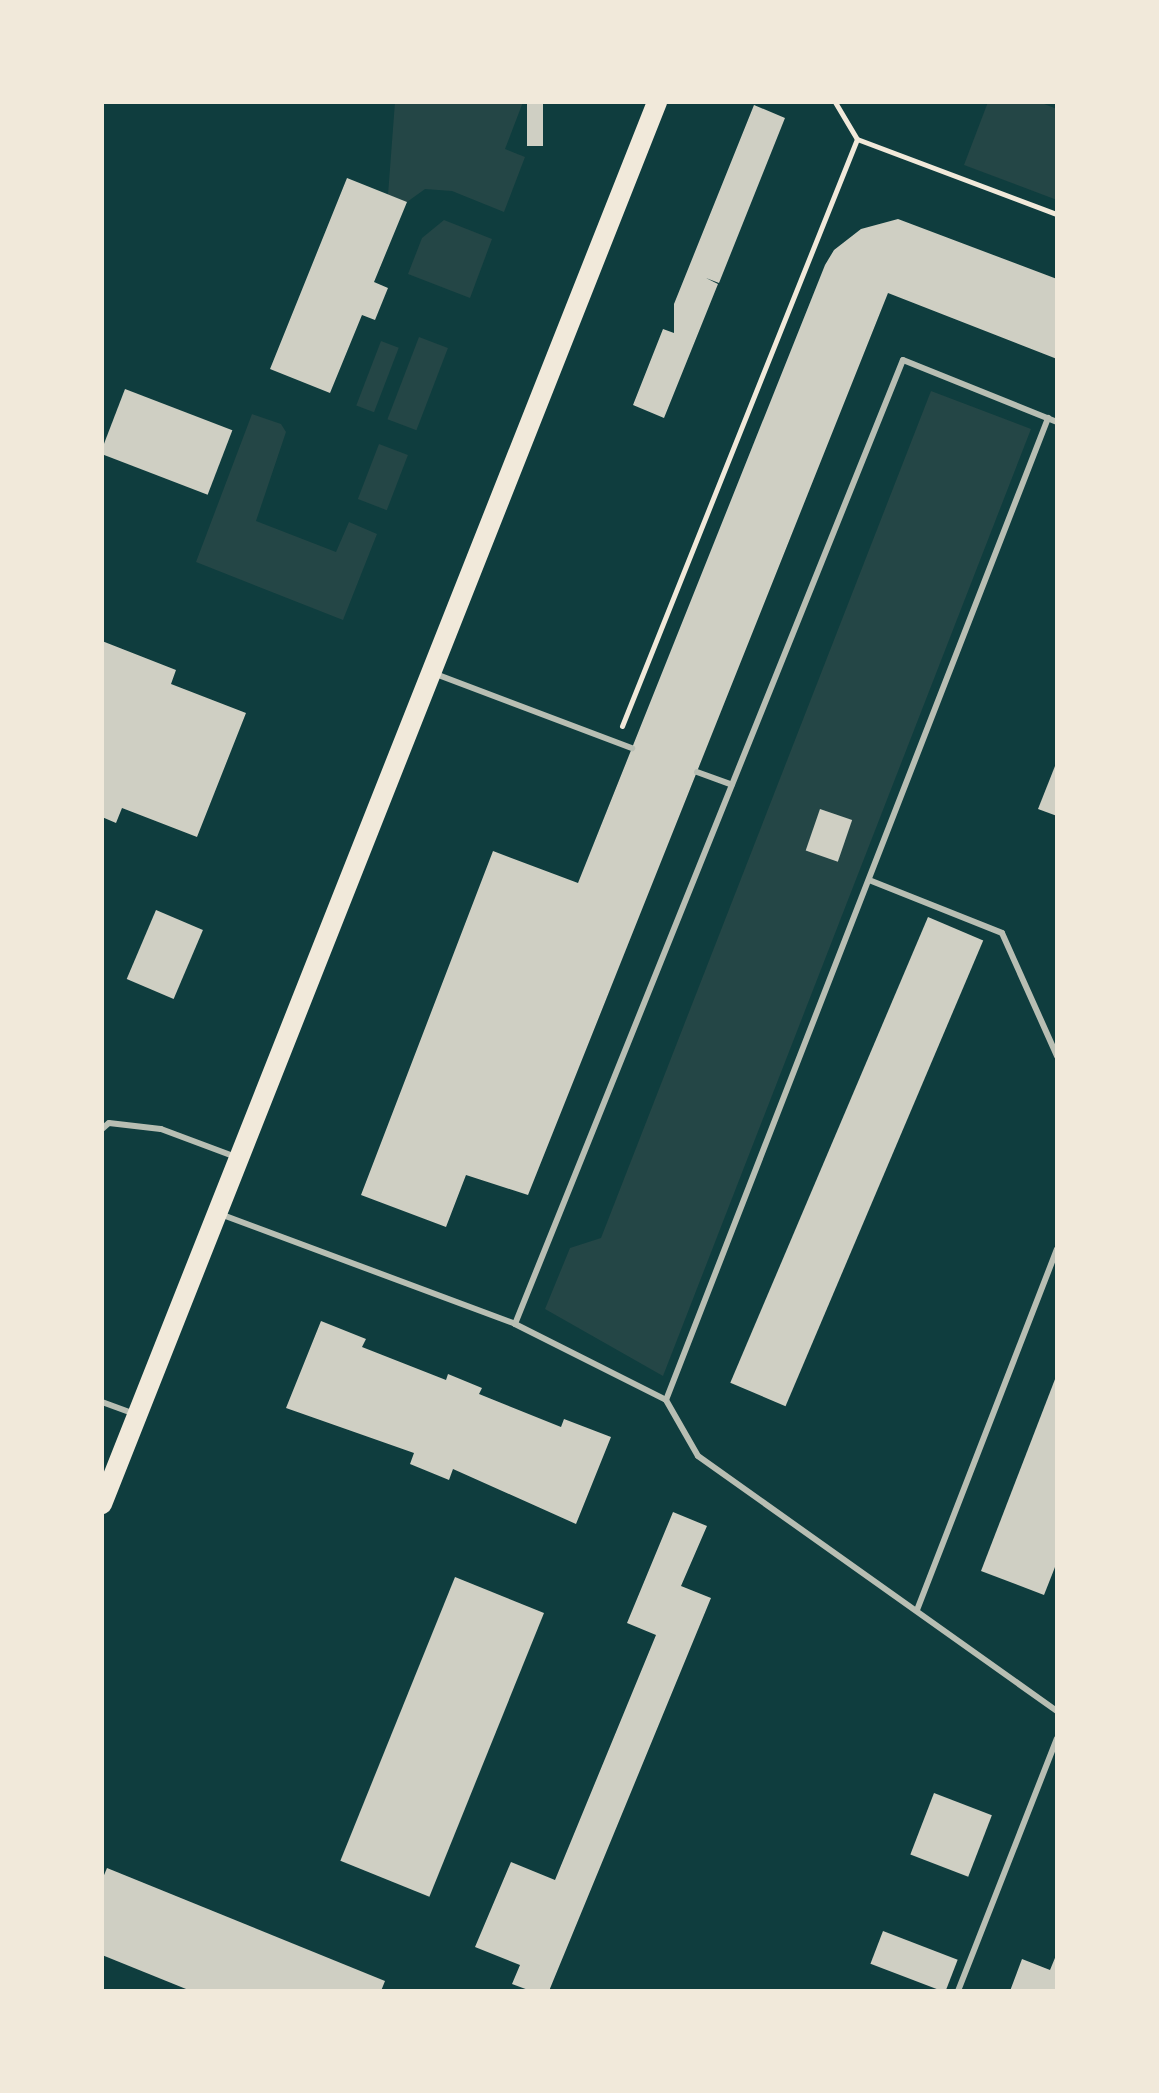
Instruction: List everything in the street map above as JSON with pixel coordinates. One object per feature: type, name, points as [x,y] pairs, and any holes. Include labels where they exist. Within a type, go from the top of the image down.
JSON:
[{"type":"main road","points":[[102,1504],[657,102]]},
{"type":"lane","points":[[515,1324],[903,360],[1057,422]]},
{"type":"lane","points":[[666,1400],[1048,418]]},
{"type":"lane","points":[[431,672],[632,748]]},
{"type":"lane","points":[[697,772],[732,785]]},
{"type":"lane","points":[[869,880],[1002,933],[1057,1056]]},
{"type":"lane","points":[[102,1129],[109,1123],[161,1129],[239,1158]]},
{"type":"lane","points":[[218,1213],[515,1324],[666,1400],[698,1456],[1057,1711]]},
{"type":"lane","points":[[917,1610],[1057,1249]]},
{"type":"lane","points":[[102,1402],[137,1415]]},
{"type":"lane","points":[[958,1991],[1057,1739]]},
{"type":"path","points":[[835,102],[857,139],[1057,214]]},
{"type":"path","points":[[616,742],[857,139]]},
{"type":"shaded area","points":[[395,102],[523,102],[505,149],[525,157],[504,212],[452,191],[425,189],[407,202],[388,195]]},
{"type":"shaded area","points":[[988,102],[1039,102],[1057,109],[1057,200],[964,165]]},
{"type":"shaded area","points":[[444,220],[492,239],[470,298],[408,274],[422,238]]},
{"type":"shaded area","points":[[419,337],[448,348],[416,430],[387,419]]},
{"type":"shaded area","points":[[381,341],[399,348],[374,412],[356,405]]},
{"type":"shaded area","points":[[931,391],[1031,429],[663,1376],[545,1309],[570,1248],[601,1238]]},
{"type":"shaded area","points":[[252,414],[281,424],[286,432],[256,521],[336,552],[349,522],[377,534],[343,620],[196,562]]},
{"type":"shaded area","points":[[379,444],[408,455],[387,510],[358,499]]},
{"type":"building","points":[[527,102],[543,102],[543,146],[527,146]]},
{"type":"building","points":[[754,105],[785,118],[719,283],[706,278],[718,284],[664,418],[633,405],[663,329],[674,333],[674,304]]},
{"type":"building","points":[[347,178],[407,202],[374,282],[388,288],[375,320],[362,315],[330,393],[270,369]]},
{"type":"building","points":[[898,219],[1057,279],[1057,359],[888,293],[528,1195],[466,1175],[446,1227],[361,1195],[493,851],[578,883],[825,265],[834,250],[861,229]]},
{"type":"building","points":[[125,389],[232,430],[208,495],[102,454]]},
{"type":"building","points":[[102,641],[176,670],[171,684],[246,713],[197,837],[122,808],[116,823],[102,817]]},
{"type":"building","points":[[1057,761],[1057,816],[1038,809]]},
{"type":"building","points":[[820,809],[852,820],[838,862],[806,851]]},
{"type":"building","points":[[156,910],[203,930],[174,999],[127,979]]},
{"type":"building","points":[[928,917],[983,940],[786,1406],[730,1383]]},
{"type":"building","points":[[321,1321],[366,1339],[362,1347],[446,1380],[448,1374],[482,1388],[479,1394],[561,1427],[564,1419],[611,1437],[576,1524],[453,1469],[449,1480],[410,1464],[414,1453],[286,1408]]},
{"type":"building","points":[[1057,1374],[1057,1562],[1044,1595],[981,1571]]},
{"type":"building","points":[[673,1512],[707,1526],[681,1586],[711,1598],[549,1991],[531,1991],[512,1984],[520,1965],[475,1947],[511,1862],[555,1880],[656,1635],[627,1623]]},
{"type":"building","points":[[455,1577],[544,1613],[429,1897],[340,1861]]},
{"type":"building","points":[[934,1793],[992,1815],[968,1877],[910,1855]]},
{"type":"building","points":[[107,1868],[385,1981],[381,1991],[191,1991],[102,1955],[102,1880]]},
{"type":"building","points":[[883,1931],[958,1960],[946,1991],[870,1964]]},
{"type":"building","points":[[1057,1953],[1057,1991],[1010,1991],[1022,1959],[1050,1970]]}]
